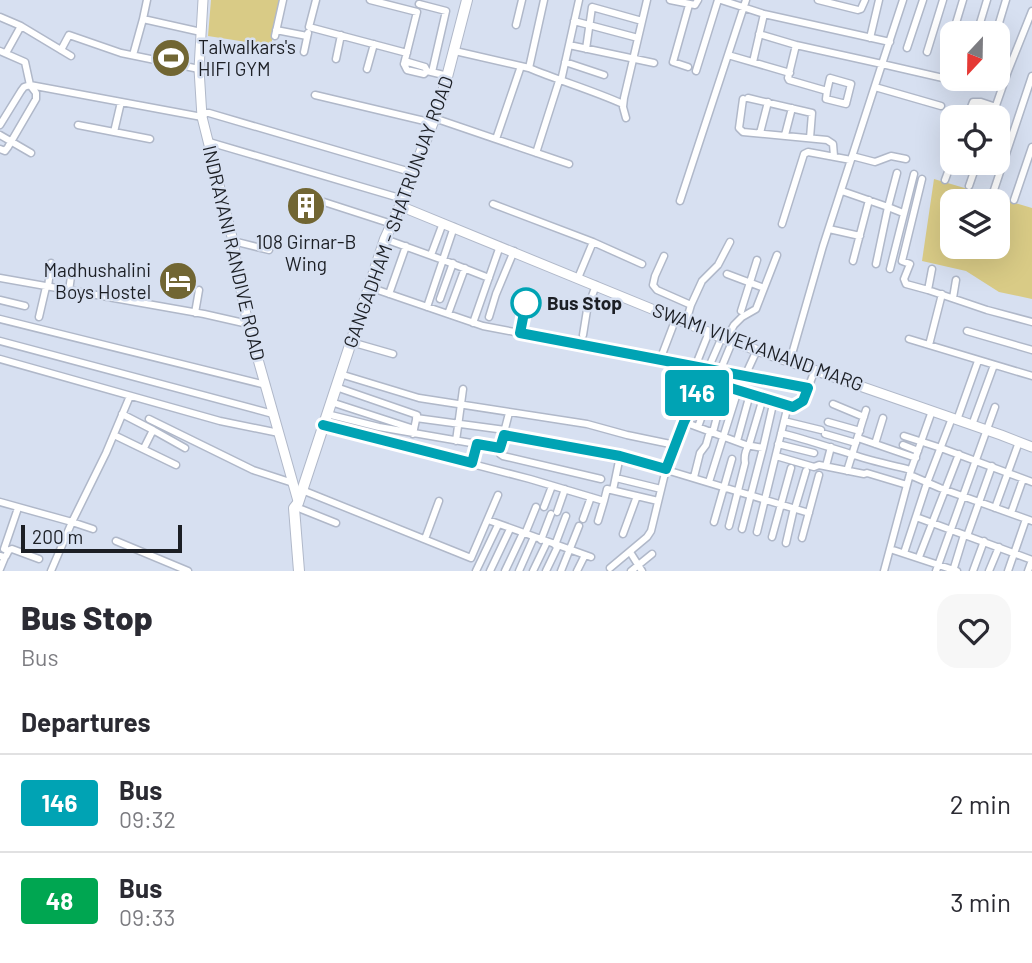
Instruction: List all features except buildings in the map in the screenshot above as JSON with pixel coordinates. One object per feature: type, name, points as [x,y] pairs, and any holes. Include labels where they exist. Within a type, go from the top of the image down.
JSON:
[{"type":"main road","name":"INDRAYANI RANDIVE ROAD","points":[[203,0],[199,69],[202,117],[233,241],[248,324],[273,414],[298,487]]},
{"type":"main road","name":"GANGADHAM - SHATRUNJAY ROAD","points":[[305,571],[298,487],[327,414],[385,239],[402,203],[440,104],[467,0]]},
{"type":"main road","name":"SWAMI VIVEKANAND MARG","points":[[402,203],[443,223],[727,339],[1032,447]]},
{"type":"main road","name":"SWAMI VIVEKANAND MARG","points":[[1001,435],[1032,441]]},
{"type":"main road","name":"GANGADHAM - SHATRUNJAY ROAD","points":[[299,504],[294,508],[299,571]]},
{"type":"street","points":[[133,55],[147,0]]},
{"type":"street","points":[[282,0],[276,33],[307,37]]},
{"type":"street","points":[[304,52],[316,0]]},
{"type":"street","points":[[370,0],[446,11],[430,71]]},
{"type":"street","points":[[516,25],[522,0]]},
{"type":"street","points":[[529,68],[544,0]]},
{"type":"street","points":[[536,153],[560,81],[579,0]]},
{"type":"street","points":[[626,118],[623,104],[647,0]]},
{"type":"street","points":[[670,0],[689,5],[695,5],[698,0]]},
{"type":"street","points":[[696,71],[719,0],[764,14],[890,42]]},
{"type":"street","points":[[680,201],[746,0]]},
{"type":"street","points":[[818,0],[853,10],[861,9],[865,0]]},
{"type":"street","points":[[870,38],[879,0]]},
{"type":"street","points":[[790,361],[851,158],[903,0]]},
{"type":"street","points":[[907,48],[923,0]]},
{"type":"street","points":[[927,52],[943,0]]},
{"type":"street","points":[[956,21],[963,0]]},
{"type":"street","points":[[981,21],[987,0]]},
{"type":"street","points":[[1000,21],[1006,0]]},
{"type":"street","points":[[418,5],[404,64],[407,70],[424,74],[430,71],[448,76]]},
{"type":"street","points":[[688,67],[673,62],[689,5]]},
{"type":"street","points":[[586,49],[592,7],[642,21]]},
{"type":"street","points":[[997,105],[1032,11]]},
{"type":"street","points":[[753,62],[764,14]]},
{"type":"street","points":[[0,17],[21,26],[71,56]]},
{"type":"street","points":[[143,19],[201,32]]},
{"type":"street","points":[[575,20],[638,38]]},
{"type":"street","points":[[0,149],[5,151],[36,99],[36,93],[30,85],[26,62],[3,52],[21,26]]},
{"type":"street","points":[[309,27],[407,52]]},
{"type":"street","points":[[759,34],[940,77]]},
{"type":"street","points":[[61,50],[69,35],[121,53],[199,69]]},
{"type":"street","points":[[335,59],[341,35]]},
{"type":"street","points":[[367,69],[374,44]]},
{"type":"street","points":[[569,45],[653,63]]},
{"type":"street","points":[[796,45],[788,78],[828,91]]},
{"type":"street","points":[[455,51],[529,68],[623,104]]},
{"type":"street","points":[[728,55],[790,73]]},
{"type":"street","points":[[565,62],[604,75]]},
{"type":"street","points":[[496,139],[521,66]]},
{"type":"street","points":[[994,189],[1032,76]]},
{"type":"street","points":[[830,78],[851,84],[846,104],[826,99],[828,91],[830,78]]},
{"type":"street","points":[[0,125],[24,87],[30,85],[202,117],[209,113],[414,173]]},
{"type":"street","points":[[874,87],[940,106]]},
{"type":"street","points":[[315,95],[433,121],[569,164]]},
{"type":"street","points":[[810,138],[813,115],[808,111],[745,99],[740,130],[831,141],[834,156]]},
{"type":"street","points":[[972,105],[976,101],[989,105]]},
{"type":"street","points":[[114,132],[121,102]]},
{"type":"street","points":[[760,133],[768,102]]},
{"type":"street","points":[[785,135],[792,108]]},
{"type":"street","points":[[5,117],[20,126]]},
{"type":"street","points":[[78,125],[150,139]]},
{"type":"street","points":[[0,135],[31,153]]},
{"type":"street","points":[[209,142],[402,203]]},
{"type":"street","points":[[1014,200],[1032,147]]},
{"type":"street","points":[[782,224],[804,154],[808,152],[875,162],[891,156],[906,159]]},
{"type":"street","points":[[876,264],[897,173]]},
{"type":"street","points":[[890,269],[914,174]]},
{"type":"street","points":[[945,180],[947,175]]},
{"type":"street","points":[[969,186],[972,175]]},
{"type":"street","points":[[922,179],[902,261],[910,264],[904,279],[906,284],[1032,322]]},
{"type":"street","points":[[842,191],[903,213]]},
{"type":"street","points":[[853,261],[870,200]]},
{"type":"street","points":[[324,202],[392,224]]},
{"type":"street","points":[[493,204],[642,264]]},
{"type":"street","points":[[431,255],[443,223]]},
{"type":"street","points":[[427,307],[454,227]]},
{"type":"street","points":[[829,229],[860,236]]},
{"type":"street","points":[[385,239],[489,278]]},
{"type":"street","points":[[233,241],[269,250]]},
{"type":"street","points":[[660,360],[702,281],[718,265],[730,242]]},
{"type":"street","points":[[578,278],[593,243]]},
{"type":"street","points":[[390,294],[406,246]]},
{"type":"street","points":[[473,323],[500,246]]},
{"type":"street","points":[[489,317],[514,251]]},
{"type":"street","points":[[708,369],[734,325],[756,309],[777,255]]},
{"type":"street","points":[[664,256],[653,285],[657,290],[691,305]]},
{"type":"street","points":[[741,311],[757,260]]},
{"type":"street","points":[[39,317],[51,263]]},
{"type":"street","points":[[440,299],[453,264]]},
{"type":"street","points":[[448,314],[465,268]]},
{"type":"street","points":[[69,291],[72,269]]},
{"type":"street","points":[[928,290],[932,269]]},
{"type":"street","points":[[726,274],[764,288]]},
{"type":"street","points":[[0,278],[248,324]]},
{"type":"street","points":[[953,298],[956,281]]},
{"type":"street","points":[[583,335],[587,310],[596,285]]},
{"type":"street","points":[[369,287],[473,323],[808,388]]},
{"type":"street","points":[[195,313],[199,290]]},
{"type":"street","points":[[929,345],[942,294]]},
{"type":"street","points":[[0,300],[25,306]]},
{"type":"street","points":[[520,333],[526,303]]},
{"type":"street","points":[[0,319],[266,385]]},
{"type":"street","points":[[967,331],[1032,350]]},
{"type":"street","points":[[695,367],[709,332]]},
{"type":"street","points":[[720,371],[727,339]]},
{"type":"street","points":[[909,339],[1032,376]]},
{"type":"street","points":[[0,341],[273,414]]},
{"type":"street","points":[[351,342],[393,354]]},
{"type":"street","points":[[745,376],[757,350]]},
{"type":"street","points":[[0,359],[220,421],[279,433]]},
{"type":"street","points":[[904,553],[927,483],[978,361]]},
{"type":"street","points":[[972,425],[994,365]]},
{"type":"street","points":[[610,568],[651,531],[666,469],[703,382],[714,382],[793,407],[803,401],[815,370]]},
{"type":"street","points":[[340,374],[419,398],[587,424],[675,445]]},
{"type":"street","points":[[698,427],[714,382]]},
{"type":"street","points":[[694,477],[725,386]]},
{"type":"street","points":[[336,387],[416,415],[414,431]]},
{"type":"street","points":[[456,441],[463,389]]},
{"type":"street","points":[[709,482],[738,390]]},
{"type":"street","points":[[737,441],[750,394]]},
{"type":"street","points":[[51,571],[130,396]]},
{"type":"street","points":[[729,526],[746,449],[763,398]]},
{"type":"street","points":[[742,529],[774,400]]},
{"type":"street","points":[[331,402],[414,431],[500,448]]},
{"type":"street","points":[[833,404],[865,414],[847,471]]},
{"type":"street","points":[[757,532],[789,405]]},
{"type":"street","points":[[937,568],[995,407]]},
{"type":"street","points":[[884,571],[907,485],[932,411]]},
{"type":"street","points":[[509,413],[500,454],[601,480]]},
{"type":"street","points":[[122,414],[186,448]]},
{"type":"street","points":[[327,414],[379,427],[414,431]]},
{"type":"street","points":[[416,418],[458,423],[620,456],[810,513]]},
{"type":"street","points":[[875,444],[883,418]]},
{"type":"street","points":[[149,419],[253,470],[471,558],[498,495]]},
{"type":"street","points":[[784,421],[823,432],[858,437]]},
{"type":"street","points":[[684,422],[763,448]]},
{"type":"street","points":[[828,422],[875,444],[917,454]]},
{"type":"street","points":[[323,425],[472,463],[604,501]]},
{"type":"street","points":[[144,448],[153,430]]},
{"type":"street","points":[[781,433],[911,473],[927,483],[1029,520],[1008,571]]},
{"type":"street","points":[[114,435],[177,465]]},
{"type":"street","points":[[904,436],[1032,482]]},
{"type":"street","points":[[995,508],[1019,442]]},
{"type":"street","points":[[472,463],[477,444]]},
{"type":"street","points":[[778,444],[814,453]]},
{"type":"street","points":[[903,445],[917,454]]},
{"type":"street","points":[[826,466],[831,447]]},
{"type":"street","points":[[919,557],[959,454]]},
{"type":"street","points":[[613,490],[620,456]]},
{"type":"street","points":[[776,456],[814,467],[819,464],[867,473],[907,485]]},
{"type":"street","points":[[714,522],[732,459]]},
{"type":"street","points":[[867,473],[870,460]]},
{"type":"street","points":[[890,549],[919,557],[937,568],[955,571],[992,466]]},
{"type":"street","points":[[713,468],[728,472]]},
{"type":"street","points":[[772,537],[791,468]]},
{"type":"street","points":[[786,543],[806,471]]},
{"type":"street","points":[[802,538],[819,475]]},
{"type":"street","points":[[616,478],[661,489]]},
{"type":"street","points":[[1010,513],[1023,479]]},
{"type":"street","points":[[544,507],[552,485]]},
{"type":"street","points":[[519,571],[541,540],[565,489]]},
{"type":"street","points":[[598,522],[607,489],[658,501]]},
{"type":"street","points":[[623,534],[637,496]]},
{"type":"street","points":[[561,571],[591,498]]},
{"type":"street","points":[[425,539],[439,500]]},
{"type":"street","points":[[0,502],[93,529]]},
{"type":"street","points":[[299,504],[336,523]]},
{"type":"street","points":[[505,571],[536,507]]},
{"type":"street","points":[[0,569],[17,511]]},
{"type":"street","points":[[546,571],[566,516]]},
{"type":"street","points":[[916,517],[1032,560],[1028,571]]},
{"type":"street","points":[[488,520],[588,556],[577,571]]},
{"type":"street","points":[[476,571],[498,525]]},
{"type":"street","points":[[490,571],[510,529]]},
{"type":"street","points":[[533,571],[541,540]]},
{"type":"street","points":[[116,541],[188,571]]},
{"type":"street","points":[[972,571],[984,541]]},
{"type":"street","points":[[989,571],[999,547]]},
{"type":"street","points":[[3,552],[12,549],[39,559]]},
{"type":"street","points":[[629,552],[640,568]]},
{"type":"street","points":[[631,571],[640,568],[652,554]]},
{"type":"shaded area","points":[[211,0],[279,0],[271,46],[208,36]]},
{"type":"shaded area","points":[[934,179],[968,189],[940,189],[940,259],[1010,259],[1010,201],[1032,208],[1032,299],[999,292],[966,271],[922,261]]},
{"type":"bus line","name":"146","points":[[323,425],[472,463],[477,444],[500,448],[504,435],[620,456],[666,469],[703,382],[711,382],[793,407],[803,401],[808,388],[520,333],[526,303]]},
{"type":"place","name":"Talwalkars's HIFI GYM","points":[[171,58]]},
{"type":"place","name":"108 Girnar-B Wing","points":[[306,206]]},
{"type":"place","name":"Madhushalini Boys Hostel","points":[[178,281]]},
{"type":"place","name":"Bus Stop","points":[[526,303]]}]
